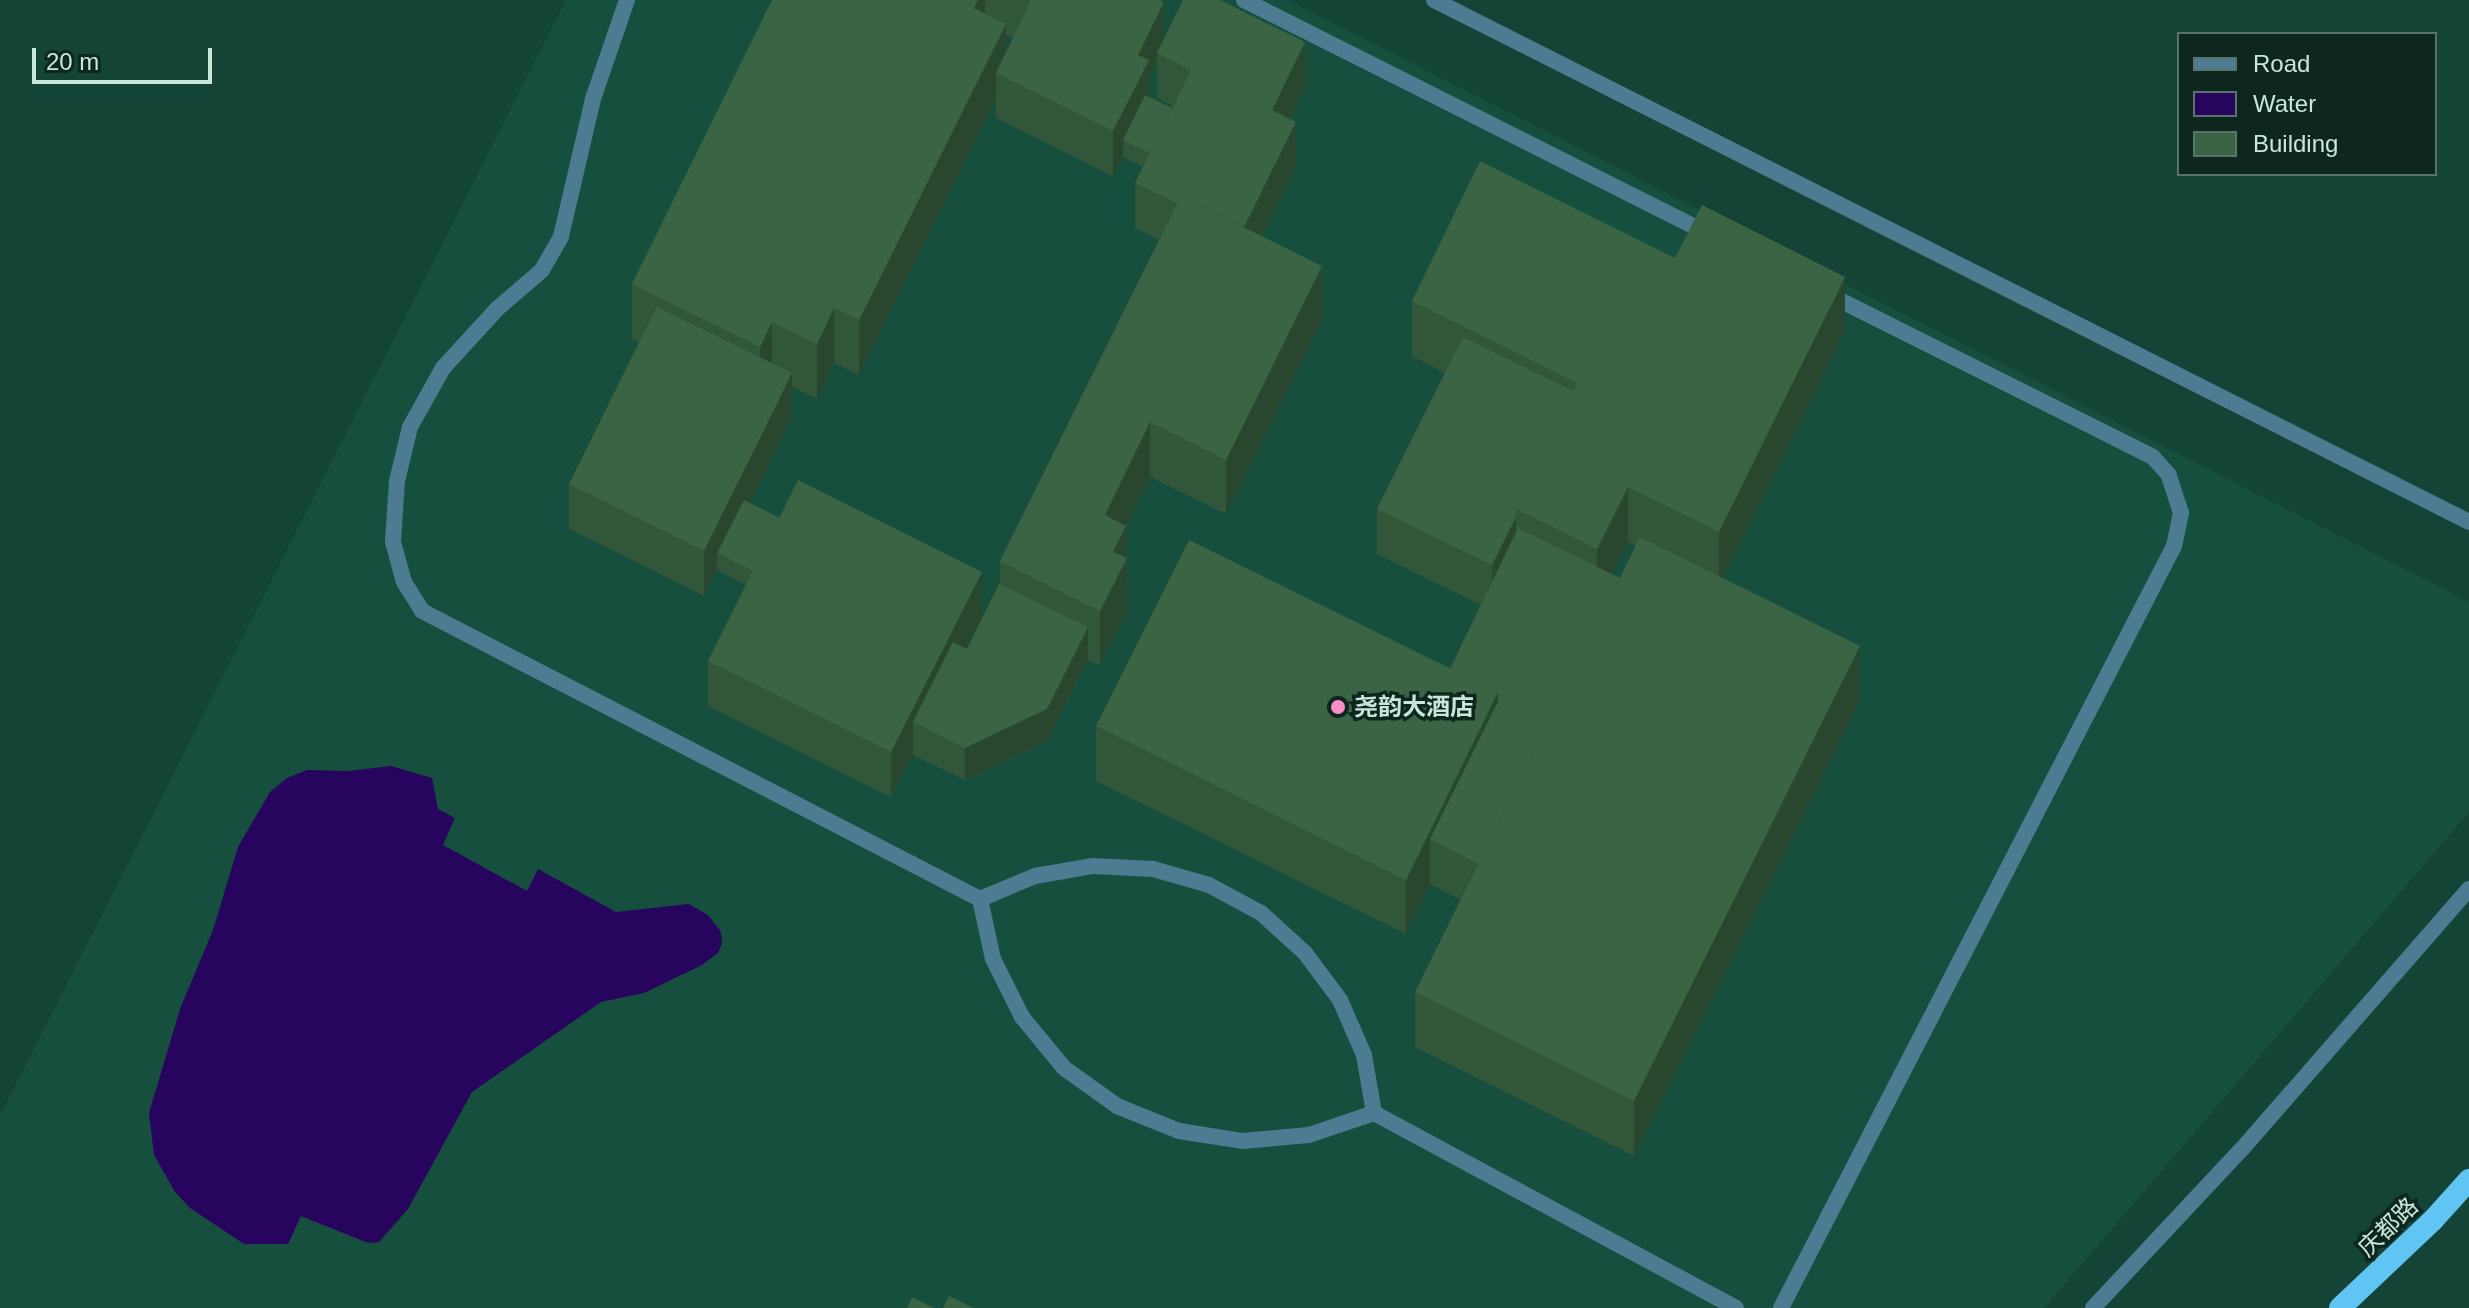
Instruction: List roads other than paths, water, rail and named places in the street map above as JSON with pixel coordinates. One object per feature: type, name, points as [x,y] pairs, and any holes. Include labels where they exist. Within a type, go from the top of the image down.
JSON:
[{"type":"highway","name":"庆都路","points":[[2340,1308],[2433,1220],[2469,1180]]},
{"type":"street","points":[[627,0],[593,99],[561,237],[541,271],[497,309],[443,368],[410,427],[397,481],[393,542],[404,582],[422,611],[980,899],[1035,876],[1093,866],[1153,869],[1209,885],[1261,913],[1305,953],[1340,1000],[1364,1055],[1374,1113]]},
{"type":"street","points":[[1244,0],[1727,243]]},
{"type":"street","points":[[1434,0],[2469,522]]},
{"type":"street","points":[[1781,1308],[2174,546],[2181,513],[2169,475],[2153,457],[1812,286]]},
{"type":"street","points":[[2093,1308],[2242,1149],[2469,889]]},
{"type":"street","points":[[980,899],[993,959],[1022,1017],[1064,1068],[1117,1106],[1179,1131],[1243,1141],[1309,1135],[1374,1113],[1736,1308]]},
{"type":"water","points":[[391,766],[432,778],[438,809],[455,818],[443,845],[527,891],[538,869],[616,912],[689,904],[708,915],[721,932],[722,943],[718,953],[702,965],[644,993],[601,1002],[472,1092],[408,1209],[379,1242],[368,1243],[301,1216],[288,1244],[244,1244],[190,1208],[175,1192],[154,1155],[149,1113],[180,1009],[213,930],[238,847],[270,792],[287,778],[307,770],[348,771]]},
{"type":"place","name":"尧韵大酒店","points":[[1338,707]]}]
